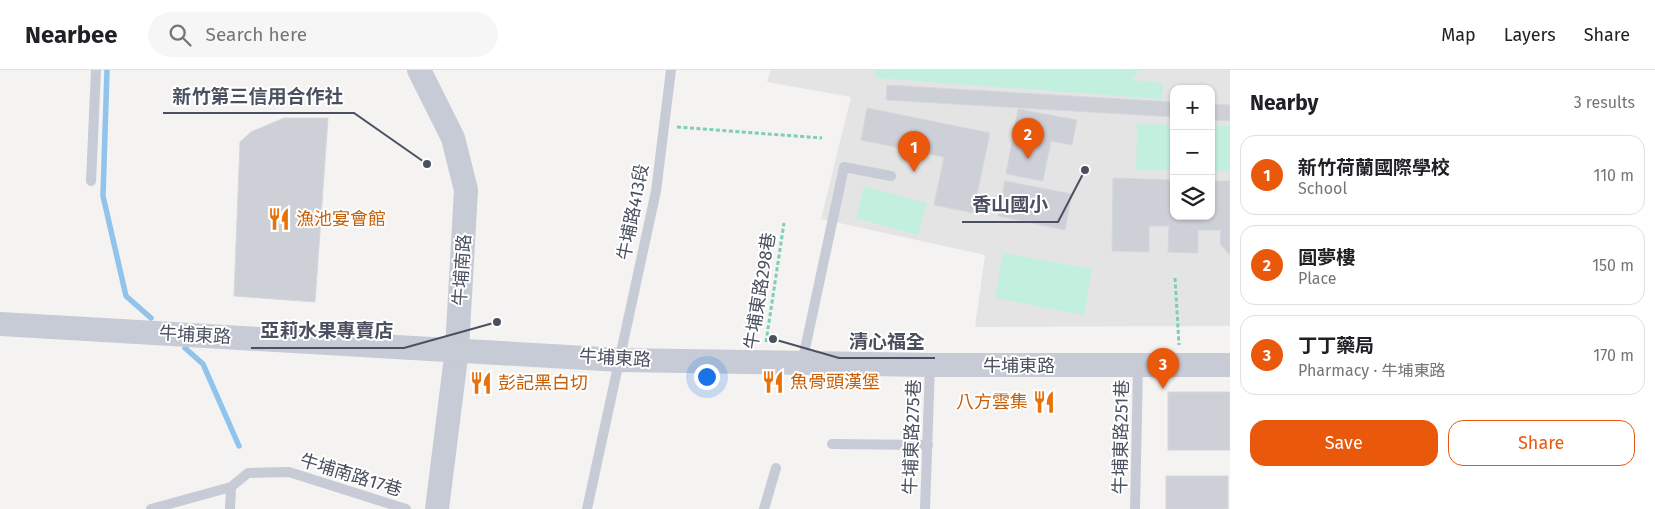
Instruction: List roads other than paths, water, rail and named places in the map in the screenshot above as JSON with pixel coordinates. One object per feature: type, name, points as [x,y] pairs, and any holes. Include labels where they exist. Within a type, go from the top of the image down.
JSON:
[{"type":"street","name":"牛埔南路","points":[[419,70],[453,138],[466,190],[457,349],[437,509]]},
{"type":"street","name":"牛埔東路","points":[[0,324],[457,349],[620,360],[930,365],[1230,365]]},
{"type":"lane","points":[[91,181],[96,70]]},
{"type":"lane","name":"牛埔路413段","points":[[587,509],[656,192],[671,70]]},
{"type":"lane","points":[[802,363],[844,167],[891,176]]},
{"type":"lane","name":"牛埔東路275巷","points":[[925,509],[930,365]]},
{"type":"lane","name":"牛埔東路251巷","points":[[1135,509],[1138,366]]},
{"type":"lane","points":[[832,444],[928,445]]},
{"type":"lane","points":[[764,509],[776,468]]},
{"type":"lane","name":"牛埔南路17巷","points":[[151,509],[231,487],[248,473],[289,472],[406,509]]},
{"type":"lane","points":[[230,509],[231,487]]},
{"type":"waterway","points":[[107,70],[103,196],[126,296],[151,318]]},
{"type":"waterway","points":[[185,348],[203,364],[239,446]]},
{"type":"place","name":"圓夢樓","points":[[1028,159]]},
{"type":"place","name":"新竹第三信用合作社","points":[[427,164]]},
{"type":"place","name":"香山國小","points":[[1085,170]]},
{"type":"place","name":"新竹荷蘭國際學校","points":[[914,172]]},
{"type":"place","name":"漁池宴會館","points":[[279,219]]},
{"type":"place","name":"亞莉水果專賣店","points":[[497,322]]},
{"type":"place","name":"清心福全","points":[[773,339]]},
{"type":"place","name":"魚骨頭漢堡","points":[[773,382]]},
{"type":"place","name":"彭記黑白切","points":[[481,383]]},
{"type":"place","name":"丁丁藥局","points":[[1163,389]]},
{"type":"place","name":"八方雲集","points":[[1044,402]]}]
